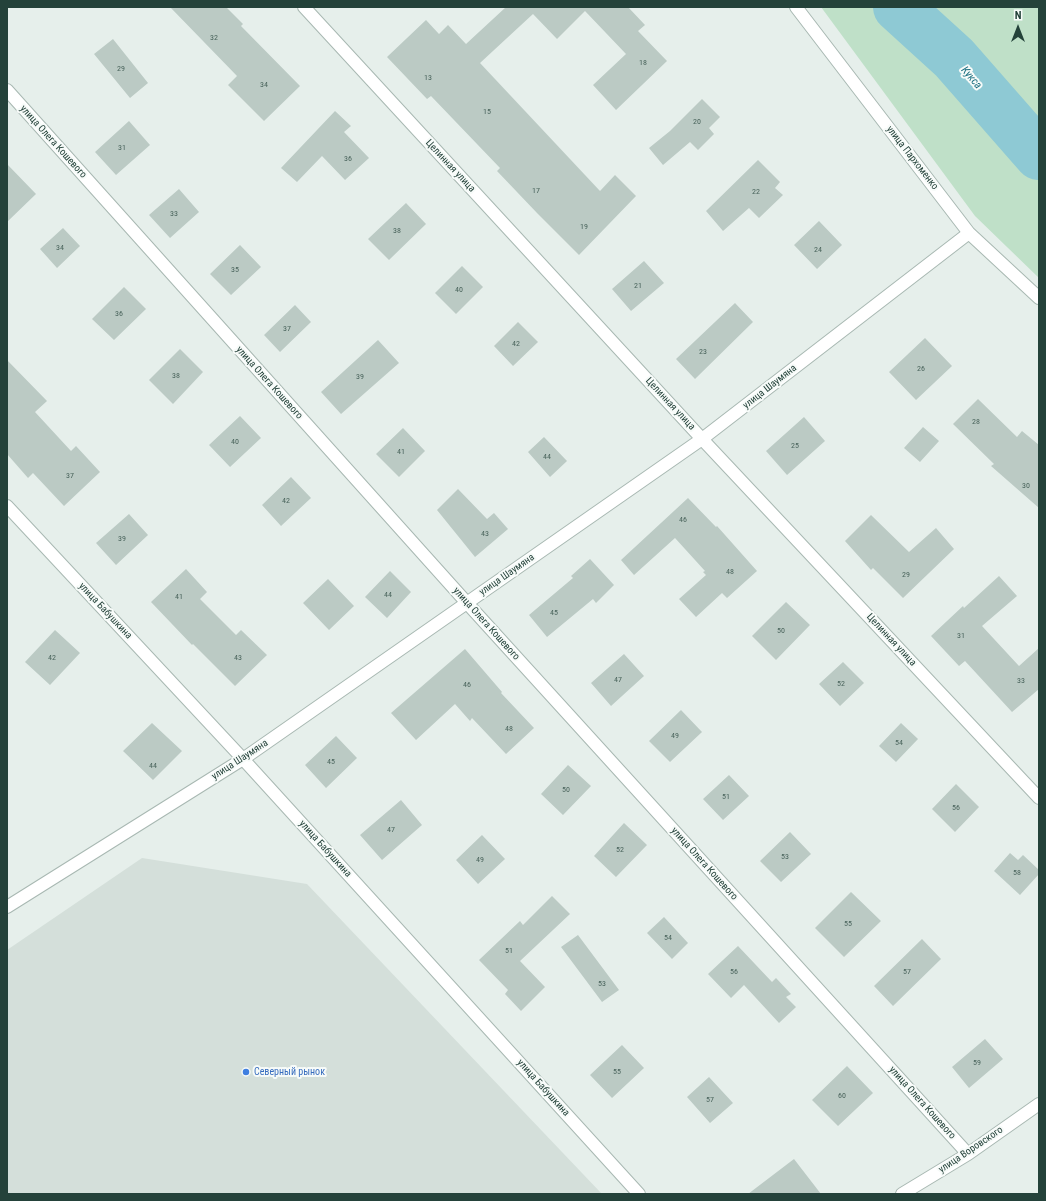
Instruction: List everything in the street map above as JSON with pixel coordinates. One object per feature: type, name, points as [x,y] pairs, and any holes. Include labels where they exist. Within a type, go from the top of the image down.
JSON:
[{"type":"street","name":"Целинная улица","points":[[304,7],[702,439],[1039,798]]},
{"type":"street","name":"улица Пархоменко","points":[[796,7],[969,233],[1039,298]]},
{"type":"street","name":"улица Олега Кошевого","points":[[7,90],[467,603],[968,1154]]},
{"type":"street","name":"улица Шаумяна","points":[[7,907],[243,759],[702,439],[969,233]]},
{"type":"street","name":"улица Бабушкина","points":[[7,506],[243,759],[639,1194]]},
{"type":"street","name":"улица Воровского","points":[[902,1194],[968,1154],[1039,1104]]},
{"type":"shaded area","name":"Северный рынок","points":[[142,858],[307,884],[602,1194],[7,1194],[7,950]]},
{"type":"green space","points":[[821,7],[879,7],[959,81],[1039,173],[1039,278],[975,216]]},
{"type":"green space","points":[[916,7],[1039,7],[1039,129],[970,58]]},
{"type":"building","points":[[170,7],[226,7],[243,24],[241,26],[300,86],[264,121],[228,85],[237,76]]},
{"type":"building","points":[[506,7],[628,7],[645,25],[638,31],[667,61],[616,110],[593,85],[626,54],[585,11],[557,39],[533,14],[480,63],[600,191],[615,175],[636,196],[579,255],[497,171],[500,168],[431,96],[427,99],[387,57],[426,20],[439,34],[448,25],[466,44]]},
{"type":"building","points":[[113,39],[148,83],[130,98],[94,54]]},
{"type":"building","points":[[702,99],[720,117],[709,128],[714,134],[698,150],[690,142],[663,165],[649,148],[670,131]]},
{"type":"building","points":[[335,111],[351,126],[344,132],[369,158],[345,180],[322,156],[297,182],[281,168]]},
{"type":"building","points":[[129,121],[150,145],[116,175],[95,152]]},
{"type":"building","points":[[758,160],[780,182],[775,188],[783,195],[759,218],[749,208],[723,231],[706,211]]},
{"type":"building","points":[[7,164],[36,194],[7,222]]},
{"type":"building","points":[[179,189],[199,212],[170,238],[149,215]]},
{"type":"building","points":[[406,203],[426,224],[389,260],[368,239]]},
{"type":"building","points":[[819,221],[842,245],[817,269],[794,245]]},
{"type":"building","points":[[63,228],[80,246],[57,268],[40,249]]},
{"type":"building","points":[[240,245],[261,267],[231,295],[210,274]]},
{"type":"building","points":[[644,261],[664,283],[631,311],[612,289]]},
{"type":"building","points":[[462,266],[483,287],[456,314],[435,293]]},
{"type":"building","points":[[124,287],[146,309],[114,340],[92,319]]},
{"type":"building","points":[[735,303],[753,322],[695,379],[676,359]]},
{"type":"building","points":[[295,305],[311,322],[280,352],[264,335]]},
{"type":"building","points":[[518,322],[538,342],[513,366],[494,346]]},
{"type":"building","points":[[925,338],[952,366],[916,400],[889,372]]},
{"type":"building","points":[[378,340],[399,363],[341,414],[321,392]]},
{"type":"building","points":[[180,349],[203,372],[173,404],[149,380]]},
{"type":"building","points":[[7,360],[47,401],[35,412],[71,451],[76,446],[100,472],[64,506],[33,473],[28,478],[7,454]]},
{"type":"building","points":[[978,399],[1017,437],[1022,431],[1039,445],[1039,508],[991,466],[994,464],[953,424]]},
{"type":"building","points":[[240,416],[261,438],[230,467],[209,445]]},
{"type":"building","points":[[804,417],[825,441],[787,475],[766,451]]},
{"type":"building","points":[[923,427],[939,441],[920,462],[904,448]]},
{"type":"building","points":[[403,428],[425,451],[399,477],[376,454]]},
{"type":"building","points":[[544,437],[567,461],[550,477],[528,452]]},
{"type":"building","points":[[291,477],[311,498],[281,526],[262,505]]},
{"type":"building","points":[[458,489],[487,519],[494,513],[508,529],[475,557],[437,510]]},
{"type":"building","points":[[688,498],[716,527],[717,526],[757,571],[727,598],[722,593],[696,617],[679,599],[706,575],[703,572],[705,571],[675,538],[634,575],[621,560]]},
{"type":"building","points":[[129,514],[148,535],[116,565],[96,543]]},
{"type":"building","points":[[871,515],[909,552],[936,528],[954,549],[903,598],[873,568],[871,570],[845,541]]},
{"type":"building","points":[[590,559],[614,585],[596,603],[593,599],[547,637],[529,615],[573,578],[571,576]]},
{"type":"building","points":[[186,569],[207,592],[200,599],[236,635],[241,630],[267,655],[235,686],[193,644],[192,645],[151,602]]},
{"type":"building","points":[[390,571],[411,592],[387,618],[365,597]]},
{"type":"building","points":[[999,576],[1017,596],[982,626],[1019,666],[1039,648],[1039,689],[1012,712],[965,661],[959,666],[931,636],[963,606],[964,608]]},
{"type":"building","points":[[328,579],[354,606],[329,630],[303,603]]},
{"type":"building","points":[[786,602],[810,625],[776,660],[752,636]]},
{"type":"building","points":[[55,630],[80,653],[50,685],[25,662]]},
{"type":"building","points":[[465,649],[502,692],[501,693],[534,728],[506,754],[472,718],[470,721],[455,704],[416,740],[391,713]]},
{"type":"building","points":[[624,654],[644,676],[611,706],[591,683]]},
{"type":"building","points":[[843,662],[864,683],[840,706],[819,684]]},
{"type":"building","points":[[681,710],[702,732],[670,762],[649,741]]},
{"type":"building","points":[[152,723],[182,751],[153,780],[123,751]]},
{"type":"building","points":[[901,723],[918,739],[896,762],[879,746]]},
{"type":"building","points":[[336,736],[357,758],[326,788],[305,765]]},
{"type":"building","points":[[568,765],[591,786],[563,815],[541,794]]},
{"type":"building","points":[[729,775],[749,796],[723,820],[703,799]]},
{"type":"building","points":[[956,784],[979,807],[955,832],[932,809]]},
{"type":"building","points":[[401,800],[422,825],[382,860],[360,835]]},
{"type":"building","points":[[624,823],[647,845],[616,877],[594,856]]},
{"type":"building","points":[[790,832],[811,854],[781,882],[760,861]]},
{"type":"building","points":[[482,835],[505,859],[478,884],[456,860]]},
{"type":"building","points":[[1010,853],[1018,860],[1023,855],[1039,870],[1039,874],[1020,895],[994,871]]},
{"type":"building","points":[[851,892],[881,921],[844,957],[815,928]]},
{"type":"building","points":[[552,896],[570,914],[520,961],[545,987],[521,1011],[505,994],[508,990],[479,960],[520,921],[523,925]]},
{"type":"building","points":[[664,917],[688,943],[672,959],[647,933]]},
{"type":"building","points":[[578,935],[619,990],[602,1002],[561,947]]},
{"type":"building","points":[[922,939],[941,959],[893,1006],[874,986]]},
{"type":"building","points":[[738,946],[772,982],[776,978],[791,994],[786,997],[796,1007],[779,1023],[744,985],[731,998],[708,974]]},
{"type":"building","points":[[985,1039],[1003,1059],[969,1088],[952,1067]]},
{"type":"building","points":[[622,1045],[644,1068],[612,1098],[590,1075]]},
{"type":"building","points":[[847,1066],[873,1093],[838,1126],[812,1100]]},
{"type":"building","points":[[709,1077],[733,1103],[710,1123],[687,1097]]},
{"type":"building","points":[[794,1159],[821,1194],[748,1194]]},
{"type":"waterway","name":"Кукса","points":[[898,7],[954,58],[1039,155]]},
{"type":"place","name":"Северный рынок","points":[[246,1072]]}]
